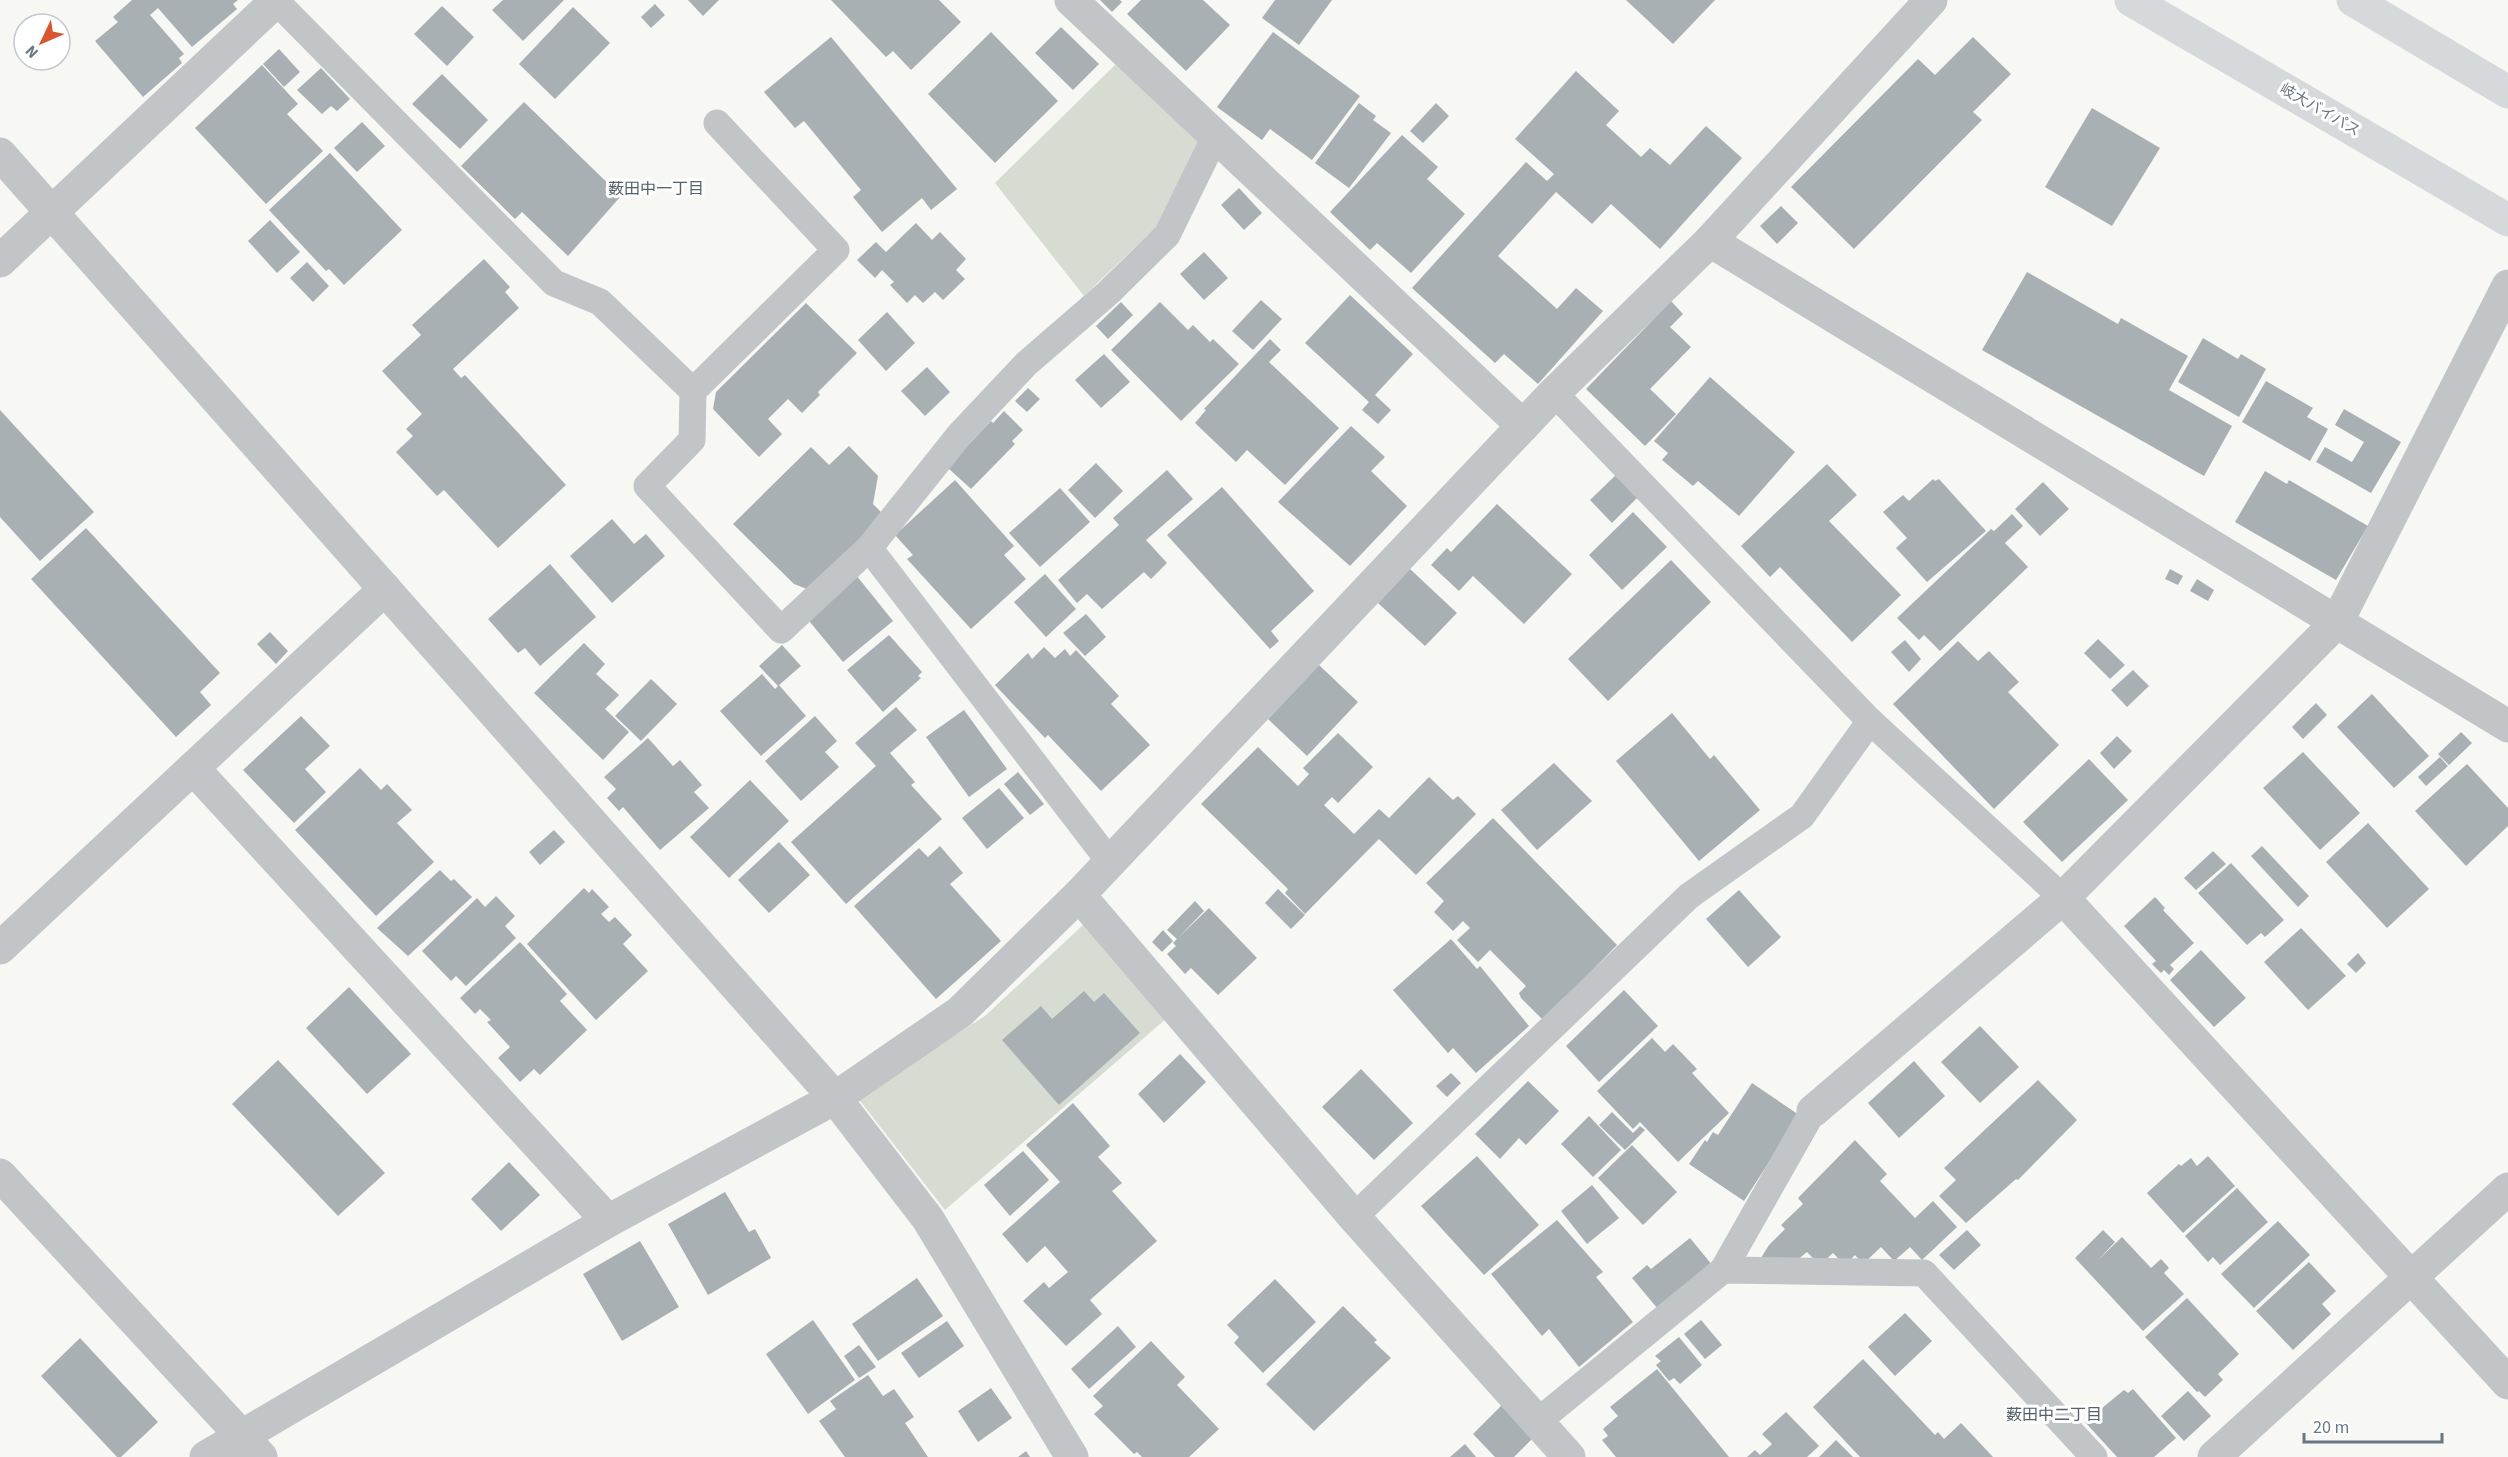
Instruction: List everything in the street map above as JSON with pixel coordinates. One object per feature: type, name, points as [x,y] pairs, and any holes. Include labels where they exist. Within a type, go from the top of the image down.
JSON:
[{"type":"highway","name":"岐大バイパス","points":[[2131,0],[2508,220]]},
{"type":"highway","points":[[2353,0],[2508,92]]},
{"type":"street","points":[[1071,0],[1523,426]]},
{"type":"street","points":[[206,1457],[252,1447],[608,1221],[835,1098],[960,1012],[1080,895],[1554,393],[1710,241],[1931,0]]},
{"type":"street","points":[[0,261],[277,1]]},
{"type":"street","points":[[0,154],[835,1098],[928,1220],[1072,1457]]},
{"type":"street","points":[[1710,241],[2508,726]]},
{"type":"street","points":[[1813,1112],[2062,898],[2337,622],[2508,286]]},
{"type":"street","points":[[0,948],[385,589]]},
{"type":"street","points":[[193,768],[608,1221]]},
{"type":"street","points":[[1080,895],[1354,1217],[1569,1457]]},
{"type":"street","points":[[2062,898],[2508,1383]]},
{"type":"street","points":[[0,1175],[252,1447]]},
{"type":"street","points":[[2214,1457],[2412,1279],[2508,1189]]},
{"type":"lane","points":[[277,1],[554,283],[600,302],[693,392]]},
{"type":"lane","points":[[717,123],[836,250],[693,392],[692,440],[647,486],[781,630],[869,548],[960,434],[1026,364],[1108,293],[1167,235],[1216,135]]},
{"type":"lane","points":[[1554,393],[1870,721],[2062,898]]},
{"type":"lane","points":[[869,548],[1110,862]]},
{"type":"lane","points":[[1354,1217],[1689,896],[1802,816],[1870,721]]},
{"type":"lane","points":[[1537,1422],[1723,1270],[1813,1112]]},
{"type":"lane","points":[[1723,1270],[1924,1273],[2094,1457]]},
{"type":"shaded area","points":[[1120,60],[1203,136],[1156,227],[1084,296],[995,183]]},
{"type":"shaded area","points":[[1083,925],[1167,1018],[945,1210],[857,1097],[985,1016]]},
{"type":"building","points":[[132,0],[238,0],[233,4],[237,9],[192,47],[158,8],[150,15],[184,54],[179,58],[182,63],[143,97],[95,41],[118,22],[113,17]]},
{"type":"building","points":[[503,0],[564,0],[523,41],[492,10]]},
{"type":"building","points":[[688,0],[719,0],[703,16]]},
{"type":"building","points":[[831,0],[939,0],[961,22],[911,70],[893,51],[886,57]]},
{"type":"building","points":[[1100,0],[1120,0],[1122,2],[1112,12]]},
{"type":"building","points":[[1141,0],[1203,0],[1230,25],[1186,71],[1127,14]]},
{"type":"building","points":[[1275,0],[1332,0],[1299,45],[1262,18]]},
{"type":"building","points":[[1626,0],[1715,0],[1673,44]]},
{"type":"building","points":[[655,4],[665,15],[651,28],[641,17]]},
{"type":"building","points":[[442,6],[474,37],[447,66],[414,34]]},
{"type":"building","points":[[573,7],[610,43],[555,99],[519,64]]},
{"type":"building","points":[[1061,27],[1099,64],[1073,90],[1035,53]]},
{"type":"building","points":[[991,32],[1058,101],[995,163],[928,94]]},
{"type":"building","points":[[1273,32],[1360,96],[1312,160],[1270,129],[1262,140],[1217,107]]},
{"type":"building","points":[[831,37],[957,189],[931,210],[922,198],[882,232],[853,197],[861,190],[804,121],[795,128],[764,92]]},
{"type":"building","points":[[1973,37],[2011,74],[1973,112],[1982,120],[1854,249],[1791,187],[1918,59],[1935,75]]},
{"type":"building","points":[[279,49],[300,72],[284,87],[263,64]]},
{"type":"building","points":[[262,65],[298,104],[287,114],[323,151],[266,204],[195,128]]},
{"type":"building","points":[[321,68],[350,99],[337,111],[331,106],[322,114],[297,90]]},
{"type":"building","points":[[1576,71],[1619,111],[1606,125],[1641,157],[1650,148],[1670,165],[1706,126],[1742,158],[1660,249],[1611,204],[1592,224],[1556,192],[1498,256],[1557,309],[1576,288],[1603,311],[1538,384],[1504,354],[1495,363],[1412,288],[1526,162],[1547,181],[1554,174],[1515,139]]},
{"type":"building","points":[[442,74],[488,120],[460,149],[412,104]]},
{"type":"building","points":[[524,102],[621,196],[568,256],[522,212],[515,219],[461,166]]},
{"type":"building","points":[[1359,103],[1376,116],[1373,120],[1391,133],[1349,188],[1315,163]]},
{"type":"building","points":[[1436,103],[1449,116],[1423,143],[1410,131]]},
{"type":"building","points":[[2092,108],[2160,148],[2112,226],[2045,187]]},
{"type":"building","points":[[362,122],[385,146],[357,172],[334,148]]},
{"type":"building","points":[[1402,135],[1438,167],[1427,179],[1465,214],[1411,273],[1377,243],[1370,250],[1330,212]]},
{"type":"building","points":[[330,153],[402,230],[344,285],[329,269],[326,271],[269,210]]},
{"type":"building","points":[[1239,188],[1262,213],[1244,230],[1221,205]]},
{"type":"building","points":[[1781,206],[1798,223],[1777,244],[1760,226]]},
{"type":"building","points":[[270,220],[300,252],[277,273],[248,241]]},
{"type":"building","points":[[916,223],[932,240],[940,232],[966,259],[956,270],[965,279],[943,300],[935,292],[923,303],[915,295],[907,303],[890,285],[894,282],[882,270],[875,278],[857,260],[876,242],[886,252]]},
{"type":"building","points":[[1204,252],[1228,278],[1204,300],[1180,274]]},
{"type":"building","points":[[484,259],[510,287],[505,292],[519,308],[453,369],[461,378],[465,375],[566,485],[498,548],[444,490],[437,496],[396,452],[413,436],[406,429],[422,414],[382,371],[421,335],[412,325]]},
{"type":"building","points":[[307,262],[329,286],[313,302],[290,278]]},
{"type":"building","points":[[2027,272],[2118,324],[2121,318],[2188,356],[2169,390],[2232,426],[2204,476],[1982,350]]},
{"type":"building","points":[[1350,295],[1413,354],[1375,395],[1391,410],[1378,424],[1362,410],[1369,402],[1305,343]]},
{"type":"building","points":[[1261,300],[1282,319],[1253,350],[1232,331]]},
{"type":"building","points":[[1671,301],[1683,314],[1670,327],[1691,347],[1650,389],[1676,414],[1645,446],[1586,389]]},
{"type":"building","points":[[1121,302],[1133,315],[1108,339],[1096,326]]},
{"type":"building","points":[[1160,302],[1188,330],[1193,325],[1210,342],[1213,339],[1239,364],[1181,421],[1111,350]]},
{"type":"building","points":[[806,303],[857,353],[818,392],[820,395],[802,413],[788,399],[768,419],[782,434],[759,457],[713,409],[716,392]]},
{"type":"building","points":[[887,312],[915,343],[886,371],[858,340]]},
{"type":"building","points":[[2203,338],[2238,359],[2241,354],[2266,369],[2239,417],[2178,382]]},
{"type":"building","points":[[1270,339],[1281,350],[1269,362],[1339,428],[1285,485],[1247,450],[1236,462],[1195,423],[1206,410],[1204,409]]},
{"type":"building","points":[[1104,354],[1130,382],[1101,408],[1075,380]]},
{"type":"building","points":[[927,367],[950,392],[925,416],[901,391]]},
{"type":"building","points":[[1710,377],[1795,452],[1739,516],[1698,481],[1693,486],[1662,460],[1668,453],[1654,441]]},
{"type":"building","points":[[2266,381],[2313,408],[2307,417],[2328,429],[2310,461],[2242,422]]},
{"type":"building","points":[[1028,388],[1040,399],[1027,412],[1015,401]]},
{"type":"building","points":[[2344,409],[2401,442],[2371,493],[2316,462],[2325,447],[2352,462],[2364,442],[2335,425]]},
{"type":"building","points":[[0,410],[94,512],[40,561],[0,517]]},
{"type":"building","points":[[1004,411],[1023,430],[1012,441],[1015,444],[971,489],[947,467],[991,421],[993,423]]},
{"type":"building","points":[[1351,426],[1385,457],[1371,471],[1407,506],[1350,566],[1278,502]]},
{"type":"building","points":[[849,446],[878,476],[873,504],[884,515],[812,591],[794,584],[733,524],[811,447],[829,465]]},
{"type":"building","points":[[1096,463],[1123,491],[1095,518],[1068,490]]},
{"type":"building","points":[[1827,464],[1857,495],[1829,521],[1901,595],[1852,642],[1780,567],[1770,577],[1741,546]]},
{"type":"building","points":[[1167,470],[1193,499],[1146,540],[1167,563],[1151,579],[1144,572],[1102,609],[1087,594],[1077,603],[1058,580],[1119,525],[1113,518]]},
{"type":"building","points":[[2265,471],[2287,484],[2289,480],[2368,526],[2336,580],[2235,522]]},
{"type":"building","points":[[1617,474],[1639,496],[1612,523],[1590,500]]},
{"type":"building","points":[[1933,479],[1935,481],[1939,479],[1986,531],[1927,582],[1896,548],[1907,538],[1883,512],[1903,495],[1909,501]]},
{"type":"building","points":[[955,480],[1014,546],[1004,555],[1026,579],[971,629],[907,559],[913,555],[895,535]]},
{"type":"building","points":[[2043,482],[2069,509],[2040,536],[2015,509]]},
{"type":"building","points":[[1222,487],[1314,591],[1271,631],[1279,641],[1270,649],[1167,535]]},
{"type":"building","points":[[1060,488],[1090,522],[1040,567],[1009,533]]},
{"type":"building","points":[[1497,504],[1572,574],[1524,624],[1473,576],[1459,591],[1431,565],[1447,548],[1451,552]]},
{"type":"building","points":[[1633,512],[1667,547],[1622,590],[1589,555]]},
{"type":"building","points":[[2012,514],[2023,526],[2005,543],[2028,567],[1940,651],[1924,635],[1919,640],[1897,618],[1991,529],[1994,531]]},
{"type":"building","points":[[612,519],[634,544],[646,534],[665,556],[612,603],[570,556]]},
{"type":"building","points":[[86,528],[220,673],[200,692],[211,705],[176,737],[31,579]]},
{"type":"building","points":[[1671,560],[1711,602],[1608,701],[1568,659]]},
{"type":"building","points":[[550,564],[596,617],[540,666],[525,648],[518,653],[488,619]]},
{"type":"building","points":[[1410,569],[1457,613],[1425,646],[1378,603]]},
{"type":"building","points":[[2170,569],[2183,576],[2178,585],[2165,579]]},
{"type":"building","points":[[1045,574],[1076,609],[1046,637],[1014,602]]},
{"type":"building","points":[[856,575],[893,621],[843,662],[805,616]]},
{"type":"building","points":[[2197,579],[2214,590],[2208,601],[2190,591]]},
{"type":"building","points":[[1086,614],[1106,637],[1085,656],[1063,633]]},
{"type":"building","points":[[270,632],[288,651],[276,664],[257,644]]},
{"type":"building","points":[[889,635],[922,672],[918,676],[921,678],[883,712],[847,670]]},
{"type":"building","points":[[2098,639],[2125,665],[2110,679],[2084,653]]},
{"type":"building","points":[[1905,640],[1921,659],[1909,672],[1891,652]]},
{"type":"building","points":[[1958,641],[1978,661],[1989,651],[2019,682],[2008,692],[2059,745],[1994,809],[1893,704]]},
{"type":"building","points":[[584,643],[605,664],[596,674],[619,695],[605,709],[629,732],[603,760],[534,693]]},
{"type":"building","points":[[782,645],[801,666],[779,685],[806,716],[761,756],[720,711],[762,674],[775,689],[778,686],[759,666]]},
{"type":"building","points":[[1044,647],[1055,658],[1065,649],[1070,656],[1076,650],[1119,696],[1111,704],[1150,745],[1101,791],[1048,735],[1045,738],[995,685],[1028,653],[1032,659]]},
{"type":"building","points":[[1319,665],[1358,702],[1307,756],[1268,719]]},
{"type":"building","points":[[2133,670],[2149,686],[2127,707],[2111,690]]},
{"type":"building","points":[[651,679],[677,704],[641,741],[615,716]]},
{"type":"building","points":[[2372,694],[2429,756],[2394,788],[2337,727]]},
{"type":"building","points":[[2316,703],[2327,715],[2303,739],[2292,727]]},
{"type":"building","points":[[896,707],[917,730],[890,753],[915,782],[911,785],[942,819],[846,904],[791,842],[876,766],[855,743]]},
{"type":"building","points":[[964,710],[1007,769],[969,797],[926,737]]},
{"type":"building","points":[[1672,713],[1710,759],[1714,755],[1760,810],[1699,861],[1616,761]]},
{"type":"building","points":[[301,716],[330,746],[305,769],[326,792],[294,823],[243,770]]},
{"type":"building","points":[[815,716],[837,741],[825,752],[839,767],[801,801],[765,761]]},
{"type":"building","points":[[2461,732],[2472,743],[2449,765],[2438,754]]},
{"type":"building","points":[[1338,733],[1373,767],[1338,803],[1332,797],[1324,805],[1354,834],[1379,809],[1389,818],[1429,777],[1453,800],[1458,796],[1476,814],[1416,875],[1379,839],[1305,914],[1285,893],[1288,889],[1201,804],[1258,747],[1298,786],[1309,774],[1303,768]]},
{"type":"building","points":[[2117,736],[2132,751],[2114,769],[2100,753]]},
{"type":"building","points":[[648,738],[673,766],[680,760],[702,785],[694,792],[709,808],[660,850],[623,807],[619,811],[607,798],[616,789],[604,777]]},
{"type":"building","points":[[2303,752],[2360,813],[2320,850],[2263,788]]},
{"type":"building","points":[[2440,757],[2448,766],[2426,786],[2418,777]]},
{"type":"building","points":[[2089,759],[2128,800],[2062,862],[2023,822]]},
{"type":"building","points":[[1554,763],[1592,801],[1537,850],[1501,810]]},
{"type":"building","points":[[2467,764],[2508,808],[2508,826],[2466,866],[2415,811]]},
{"type":"building","points":[[360,768],[381,790],[387,784],[412,810],[397,823],[434,862],[376,916],[295,830]]},
{"type":"building","points":[[1018,772],[1044,804],[1030,815],[1004,784]]},
{"type":"building","points":[[750,780],[789,821],[729,878],[690,837]]},
{"type":"building","points":[[999,788],[1024,818],[987,849],[962,818]]},
{"type":"building","points":[[1493,818],[1617,945],[1543,1020],[1521,998],[1519,993],[1526,986],[1490,950],[1478,962],[1457,940],[1470,928],[1463,921],[1453,931],[1434,912],[1444,901],[1426,883]]},
{"type":"building","points":[[2368,823],[2429,889],[2387,928],[2326,862]]},
{"type":"building","points":[[554,830],[565,842],[540,865],[529,852]]},
{"type":"building","points":[[779,842],[810,875],[769,913],[738,880]]},
{"type":"building","points":[[940,846],[963,873],[950,884],[1001,941],[936,999],[854,906],[919,848],[928,857]]},
{"type":"building","points":[[2262,846],[2309,896],[2298,907],[2251,856]]},
{"type":"building","points":[[2213,851],[2226,864],[2196,890],[2184,878]]},
{"type":"building","points":[[2231,863],[2284,920],[2265,937],[2261,933],[2247,945],[2198,893]]},
{"type":"building","points":[[440,870],[451,881],[454,879],[472,897],[408,956],[377,928]]},
{"type":"building","points":[[584,888],[589,893],[592,889],[609,907],[601,914],[609,922],[615,917],[632,935],[623,944],[648,971],[596,1020],[527,944]]},
{"type":"building","points":[[1278,889],[1305,915],[1291,929],[1265,903]]},
{"type":"building","points":[[1739,890],[1781,937],[1748,967],[1706,919]]},
{"type":"building","points":[[496,896],[515,916],[505,926],[516,938],[466,986],[456,976],[451,981],[422,951],[477,898],[485,907]]},
{"type":"building","points":[[2155,897],[2165,908],[2163,910],[2194,943],[2170,965],[2174,969],[2169,975],[2164,970],[2161,973],[2152,964],[2156,961],[2124,926]]},
{"type":"building","points":[[1195,901],[1204,911],[1178,938],[1209,908],[1257,958],[1218,995],[1191,968],[1185,974],[1167,954],[1176,946],[1173,943],[1177,939],[1167,930]]},
{"type":"building","points":[[2301,928],[2346,976],[2308,1010],[2264,962]]},
{"type":"building","points":[[1163,930],[1173,941],[1162,952],[1152,942]]},
{"type":"building","points":[[1451,939],[1477,969],[1480,966],[1529,1026],[1476,1073],[1453,1048],[1448,1053],[1393,990]]},
{"type":"building","points":[[520,942],[567,994],[560,1001],[587,1030],[540,1075],[534,1069],[520,1082],[498,1058],[510,1047],[487,1022],[491,1020],[480,1009],[475,1014],[460,998]]},
{"type":"building","points":[[2201,950],[2246,998],[2214,1027],[2170,980]]},
{"type":"building","points":[[2358,953],[2366,963],[2356,973],[2347,964]]},
{"type":"building","points":[[349,987],[411,1054],[367,1094],[306,1028]]},
{"type":"building","points":[[1624,990],[1658,1026],[1599,1082],[1566,1046]]},
{"type":"building","points":[[1084,991],[1094,1002],[1104,993],[1140,1033],[1059,1105],[1002,1040],[1041,1006],[1052,1019]]},
{"type":"building","points":[[1980,1026],[2019,1067],[1980,1103],[1941,1062]]},
{"type":"building","points":[[1652,1038],[1665,1052],[1673,1044],[1697,1069],[1692,1073],[1729,1113],[1678,1162],[1640,1122],[1633,1129],[1597,1091]]},
{"type":"building","points":[[1180,1054],[1206,1082],[1164,1123],[1138,1094]]},
{"type":"building","points":[[278,1060],[385,1173],[338,1216],[232,1104]]},
{"type":"building","points":[[1914,1061],[1945,1096],[1899,1138],[1868,1103]]},
{"type":"building","points":[[1361,1069],[1413,1123],[1374,1160],[1322,1107]]},
{"type":"building","points":[[1451,1073],[1461,1083],[1447,1097],[1436,1086]]},
{"type":"building","points":[[2038,1080],[2077,1120],[2018,1180],[2016,1179],[1966,1223],[1939,1196],[1956,1180],[1944,1168]]},
{"type":"building","points":[[1528,1081],[1559,1111],[1526,1145],[1519,1138],[1500,1159],[1475,1134]]},
{"type":"building","points":[[1752,1083],[1799,1115],[1744,1201],[1689,1164],[1713,1132],[1718,1135]]},
{"type":"building","points":[[1073,1103],[1110,1146],[1098,1157],[1122,1183],[1112,1191],[1157,1241],[1090,1300],[1102,1314],[1066,1346],[1023,1301],[1044,1282],[1049,1288],[1068,1272],[1045,1246],[1027,1263],[1002,1234],[1060,1182],[1026,1145]]},
{"type":"building","points":[[1612,1112],[1633,1133],[1640,1126],[1645,1130],[1625,1150],[1599,1125]]},
{"type":"building","points":[[1589,1116],[1621,1150],[1593,1177],[1561,1144]]},
{"type":"building","points":[[1855,1140],[1887,1174],[1880,1181],[1915,1218],[1933,1201],[1957,1227],[1922,1260],[1910,1247],[1894,1261],[1881,1247],[1863,1264],[1855,1255],[1845,1265],[1833,1253],[1820,1265],[1807,1252],[1791,1265],[1761,1258],[1769,1245],[1785,1229],[1781,1225],[1803,1204],[1798,1198]]},
{"type":"building","points":[[1632,1145],[1677,1192],[1643,1225],[1598,1178]]},
{"type":"building","points":[[1023,1151],[1049,1180],[1010,1216],[984,1185]]},
{"type":"building","points":[[1477,1156],[1539,1225],[1484,1275],[1421,1206]]},
{"type":"building","points":[[2208,1156],[2235,1186],[2183,1233],[2147,1193],[2179,1164],[2181,1166],[2191,1158],[2197,1166]]},
{"type":"building","points":[[509,1162],[540,1195],[501,1231],[471,1199]]},
{"type":"building","points":[[1592,1185],[1619,1218],[1587,1244],[1561,1211]]},
{"type":"building","points":[[2237,1188],[2268,1222],[2220,1265],[2213,1257],[2208,1262],[2185,1236]]},
{"type":"building","points":[[725,1192],[749,1232],[755,1229],[771,1258],[708,1295],[668,1224]]},
{"type":"building","points":[[1557,1220],[1603,1272],[1596,1277],[1633,1322],[1579,1367],[1549,1329],[1542,1336],[1491,1274]]},
{"type":"building","points":[[2278,1221],[2310,1255],[2254,1308],[2221,1274]]},
{"type":"building","points":[[1967,1230],[1981,1245],[1954,1270],[1939,1255]]},
{"type":"building","points":[[2103,1230],[2115,1242],[2098,1260],[2122,1237],[2151,1268],[2161,1259],[2169,1268],[2164,1273],[2184,1294],[2143,1331],[2075,1258]]},
{"type":"building","points":[[1690,1238],[1717,1271],[1663,1315],[1632,1278],[1647,1265],[1651,1269]]},
{"type":"building","points":[[640,1241],[679,1307],[622,1341],[583,1274]]},
{"type":"building","points":[[2309,1262],[2336,1291],[2322,1304],[2331,1314],[2293,1350],[2256,1311]]},
{"type":"building","points":[[917,1278],[943,1316],[878,1361],[852,1324]]},
{"type":"building","points":[[1275,1279],[1316,1322],[1263,1373],[1234,1343],[1239,1337],[1227,1325]]},
{"type":"building","points":[[2187,1298],[2239,1354],[2218,1374],[2223,1380],[2205,1397],[2199,1391],[2197,1392],[2145,1337]]},
{"type":"building","points":[[1343,1306],[1377,1340],[1374,1342],[1391,1358],[1314,1431],[1266,1384]]},
{"type":"building","points":[[1905,1313],[1932,1341],[1895,1376],[1868,1347]]},
{"type":"building","points":[[813,1320],[855,1380],[808,1414],[766,1354]]},
{"type":"building","points":[[1701,1320],[1722,1345],[1705,1359],[1684,1334]]},
{"type":"building","points":[[947,1321],[964,1346],[919,1378],[901,1353]]},
{"type":"building","points":[[1118,1326],[1136,1347],[1089,1389],[1071,1369]]},
{"type":"building","points":[[1679,1337],[1702,1365],[1680,1384],[1674,1378],[1669,1381],[1656,1365],[1661,1361],[1655,1356]]},
{"type":"building","points":[[80,1338],[158,1422],[121,1457],[117,1457],[41,1376]]},
{"type":"building","points":[[1151,1341],[1185,1377],[1177,1385],[1219,1429],[1189,1457],[1142,1457],[1137,1452],[1134,1454],[1094,1414],[1103,1406],[1093,1396]]},
{"type":"building","points":[[859,1345],[876,1367],[859,1378],[844,1356]]},
{"type":"building","points":[[1863,1359],[1935,1435],[1938,1432],[1944,1439],[1961,1423],[1993,1457],[1860,1457],[1813,1407]]},
{"type":"building","points":[[1657,1369],[1729,1457],[1616,1457],[1602,1440],[1608,1436],[1603,1429],[1618,1416],[1610,1407]]},
{"type":"building","points":[[868,1375],[883,1396],[894,1389],[914,1417],[905,1423],[928,1457],[845,1457],[819,1421],[836,1409],[830,1401]]},
{"type":"building","points":[[991,1388],[1012,1418],[978,1442],[958,1411]]},
{"type":"building","points":[[2133,1389],[2176,1438],[2154,1457],[2117,1457],[2085,1422],[2124,1390],[2128,1393]]},
{"type":"building","points":[[2188,1391],[2211,1416],[2184,1441],[2161,1416]]},
{"type":"building","points":[[1505,1402],[1537,1434],[1514,1457],[1495,1457],[1473,1434]]},
{"type":"building","points":[[1786,1412],[1819,1446],[1807,1457],[1747,1457],[1755,1450],[1760,1455],[1772,1444],[1762,1434]]},
{"type":"building","points":[[1836,1440],[1853,1457],[1819,1457]]},
{"type":"building","points":[[1465,1444],[1476,1457],[1450,1457]]},
{"type":"building","points":[[1026,1451],[1030,1457],[1018,1457]]},
{"type":"district","name":"薮田中一丁目","points":[[656,189]]},
{"type":"district","name":"薮田中二丁目","points":[[2054,1415]]}]
